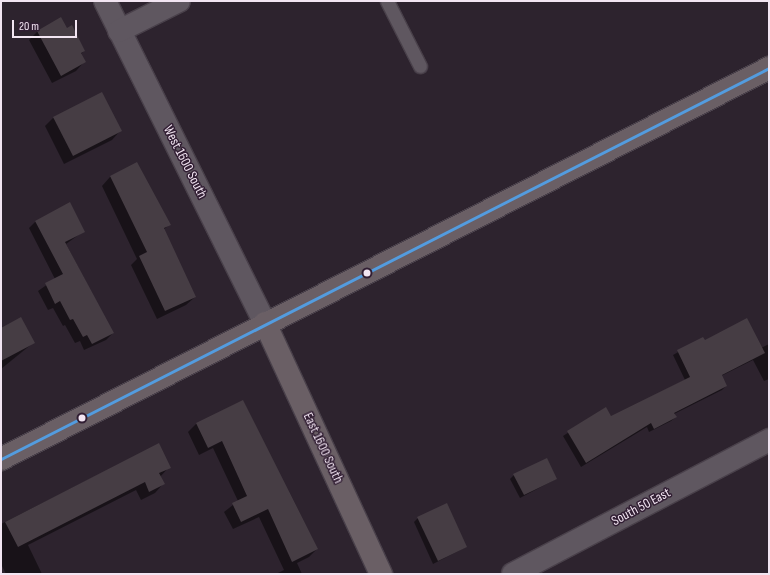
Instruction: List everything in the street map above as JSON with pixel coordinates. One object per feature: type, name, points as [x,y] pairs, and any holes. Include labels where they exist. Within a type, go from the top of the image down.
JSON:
[{"type":"street","name":"West 1600 South","points":[[105,1],[265,323]]},
{"type":"street","points":[[119,30],[179,1]]},
{"type":"street","points":[[1,459],[265,323],[769,68]]},
{"type":"street","name":"East 1600 South","points":[[265,323],[381,574]]},
{"type":"street","name":"South 50 East","points":[[513,574],[769,440]]},
{"type":"lane","points":[[387,1],[420,66]]},
{"type":"building","points":[[61,17],[67,28],[72,25],[85,51],[81,53],[86,62],[61,76],[37,31]]},
{"type":"building","points":[[102,92],[122,131],[73,156],[53,117]]},
{"type":"building","points":[[137,162],[171,225],[164,228],[196,297],[165,311],[139,256],[147,252],[110,176]]},
{"type":"building","points":[[70,202],[85,232],[65,242],[114,333],[92,344],[87,335],[83,337],[73,319],[70,320],[60,301],[55,304],[45,283],[63,274],[35,221]]},
{"type":"building","points":[[21,317],[35,343],[1,361],[1,328]]},
{"type":"building","points":[[747,318],[765,353],[722,375],[727,386],[674,413],[677,417],[654,429],[651,423],[586,463],[567,431],[606,407],[611,416],[690,377],[677,350],[703,337],[705,340]]},
{"type":"building","points":[[243,400],[318,549],[292,562],[268,509],[241,522],[232,503],[247,496],[222,441],[208,448],[196,423]]},
{"type":"building","points":[[159,443],[171,468],[159,473],[165,484],[149,492],[145,482],[18,547],[5,522]]},
{"type":"building","points":[[547,458],[557,479],[524,495],[513,474]]},
{"type":"building","points":[[447,503],[467,547],[438,561],[417,517]]},
{"type":"transit line","points":[[1,459],[769,68]]}]
